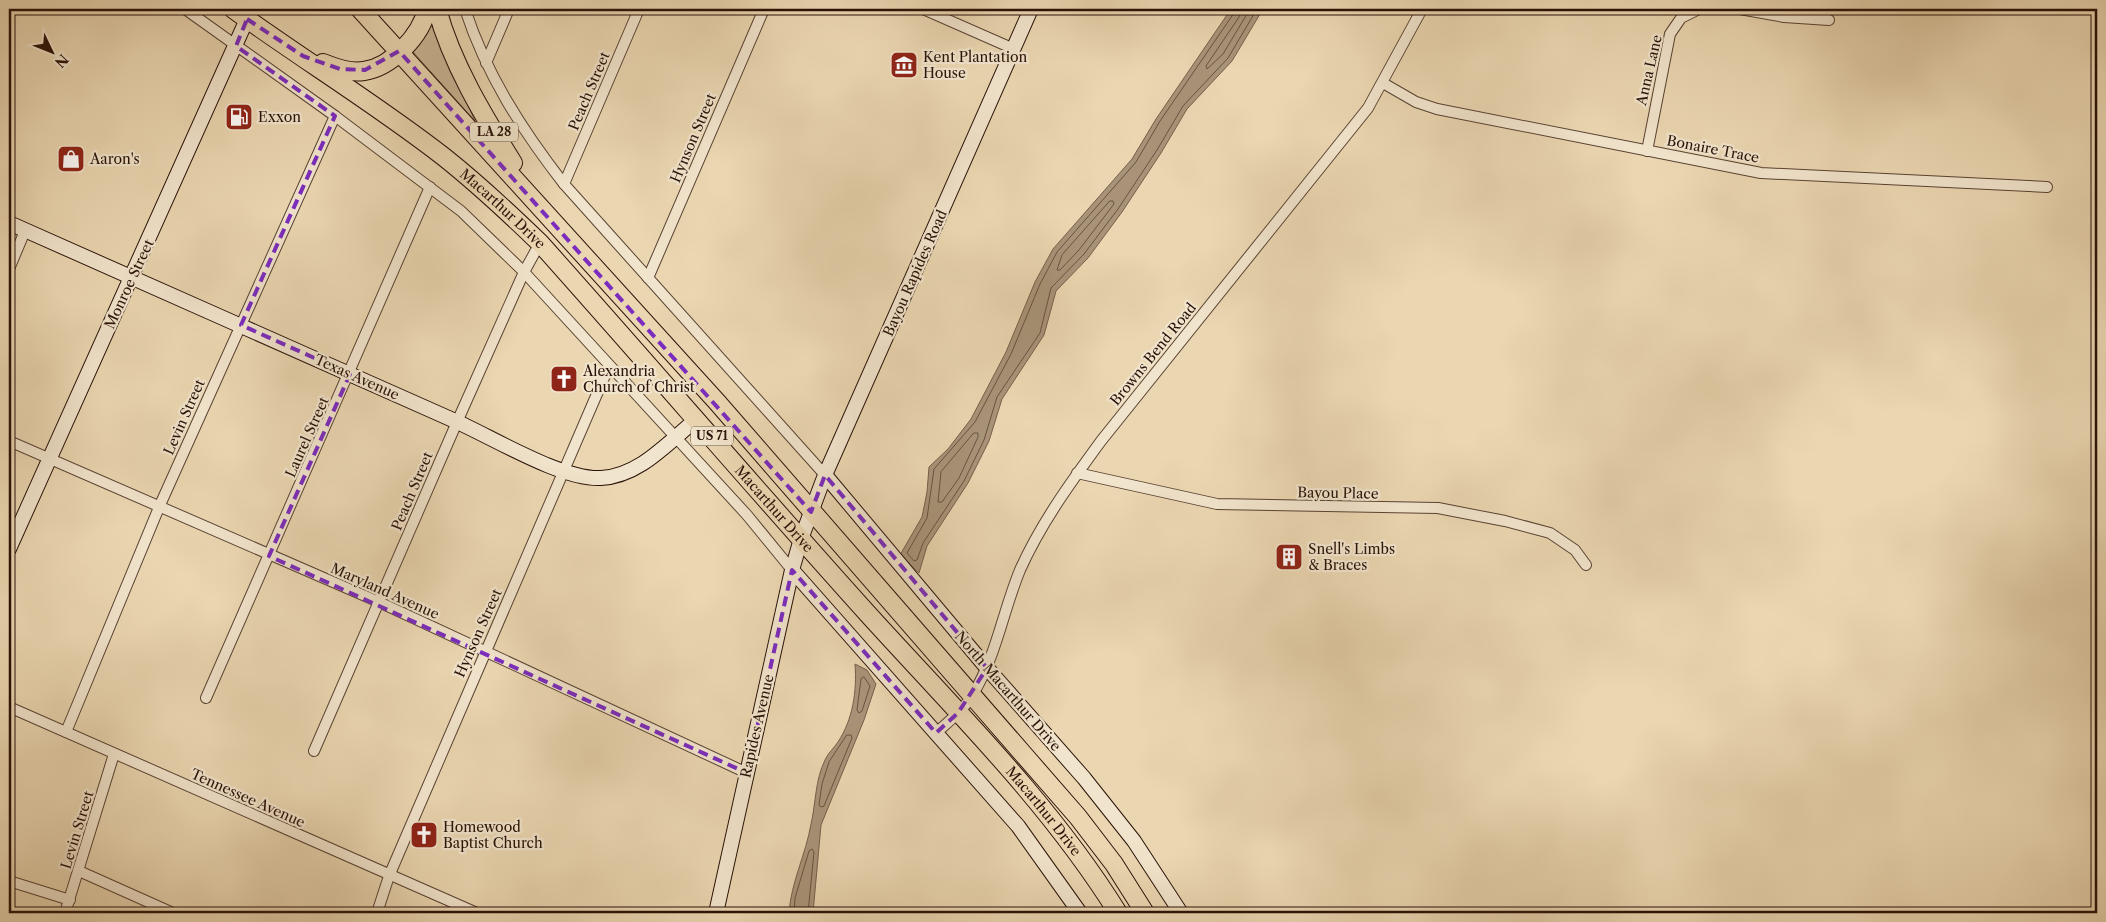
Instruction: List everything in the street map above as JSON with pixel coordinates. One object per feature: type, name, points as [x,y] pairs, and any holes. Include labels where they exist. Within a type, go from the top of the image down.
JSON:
[{"type":"highway","name":"Macarthur Drive","points":[[233,9],[444,156],[495,199],[540,243],[801,539],[1013,774],[1067,839],[1118,913]]},
{"type":"highway","name":"Macarthur Drive","points":[[360,9],[716,402],[1078,816],[1114,864],[1145,913]]},
{"type":"highway","points":[[303,56],[340,69],[353,71],[376,67],[399,51],[417,32],[424,20],[427,9]]},
{"type":"highway","name":"LA 28","points":[[437,9],[454,57],[483,115],[516,168],[573,244]]},
{"type":"highway","points":[[697,419],[716,402]]},
{"type":"street","name":"Macarthur Drive","points":[[185,9],[335,116],[461,211],[524,272],[747,515],[792,570]]},
{"type":"street","points":[[465,9],[486,64],[526,133],[564,184],[825,475]]},
{"type":"street","points":[[486,64],[508,9]]},
{"type":"street","name":"Peach Street","points":[[564,184],[639,9]]},
{"type":"street","name":"Hynson Street","points":[[648,278],[764,9]]},
{"type":"street","points":[[924,9],[1014,49]]},
{"type":"street","name":"Bayou Rapides Road","points":[[801,539],[825,475],[1031,9]]},
{"type":"street","name":"Browns Bend Road","points":[[936,732],[958,713],[972,696],[987,668],[1001,622],[1024,563],[1050,513],[1101,441],[1368,108],[1422,9]]},
{"type":"street","name":"Anna Lane","points":[[1647,151],[1670,34],[1681,18],[1699,9]]},
{"type":"street","points":[[1740,9],[1784,17],[1829,20]]},
{"type":"street","name":"Monroe Street","points":[[9,549],[247,19]]},
{"type":"street","name":"Bonaire Trace","points":[[1383,83],[1416,102],[1437,108],[1761,173],[2047,187]]},
{"type":"street","name":"Levin Street","points":[[66,732],[160,505],[335,116]]},
{"type":"street","name":"Laurel Street","points":[[206,698],[350,374],[430,187]]},
{"type":"street","name":"Texas Avenue","points":[[9,223],[241,325],[564,472],[599,478],[624,474],[643,464],[697,419]]},
{"type":"street","points":[[9,269],[26,231]]},
{"type":"street","name":"Peach Street","points":[[314,751],[457,422],[524,272],[540,243]]},
{"type":"street","name":"Hynson Street","points":[[377,913],[390,876],[485,651],[609,366]]},
{"type":"street","name":"Maryland Avenue","points":[[9,441],[160,505],[269,556],[379,602],[747,773]]},
{"type":"street","name":"Bayou Place","points":[[1077,473],[1217,504],[1438,508],[1505,521],[1550,533],[1575,550],[1586,565]]},
{"type":"street","name":"North Macarthur Drive","points":[[825,475],[987,668],[1084,778],[1134,841],[1181,913]]},
{"type":"street","name":"Rapides Avenue","points":[[716,913],[792,570],[801,539]]},
{"type":"street","points":[[792,570],[1018,826],[1080,913]]},
{"type":"street","name":"Tennessee Avenue","points":[[9,707],[477,913]]},
{"type":"street","name":"Levin Street","points":[[65,913],[114,754]]},
{"type":"street","points":[[79,871],[173,913]]},
{"type":"street","points":[[9,881],[70,900]]},
{"type":"highlighted area","points":[[247,19],[303,56],[340,69],[365,70],[399,51],[811,512],[825,475],[987,668],[958,713],[936,733],[792,570],[747,773],[269,556],[350,374],[241,325],[335,116],[236,46]]},
{"type":"shaded area","points":[[431,23],[475,121],[413,52]]},
{"type":"water","points":[[1231,9],[1263,9],[1232,61],[1187,109],[1122,212],[1088,258],[1056,291],[1044,335],[1002,399],[989,441],[968,483],[927,546],[919,573],[900,555],[922,517],[929,467],[948,449],[971,419],[1006,352],[1035,282],[1053,249],[1132,159],[1156,119]]},
{"type":"water","points":[[855,664],[867,670],[876,684],[864,720],[821,825],[813,913],[789,913],[793,890],[809,835],[819,775],[826,757],[843,733],[853,704]]},
{"type":"place","name":"Kent Plantation House","points":[[904,65]]},
{"type":"place","name":"Exxon","points":[[239,117]]},
{"type":"place","name":"Aaron's","points":[[71,159]]},
{"type":"place","name":"Alexandria Church of Christ","points":[[564,379]]},
{"type":"place","name":"Snell's Limbs & Braces","points":[[1289,557]]},
{"type":"place","name":"Homewood Baptist Church","points":[[424,835]]}]
